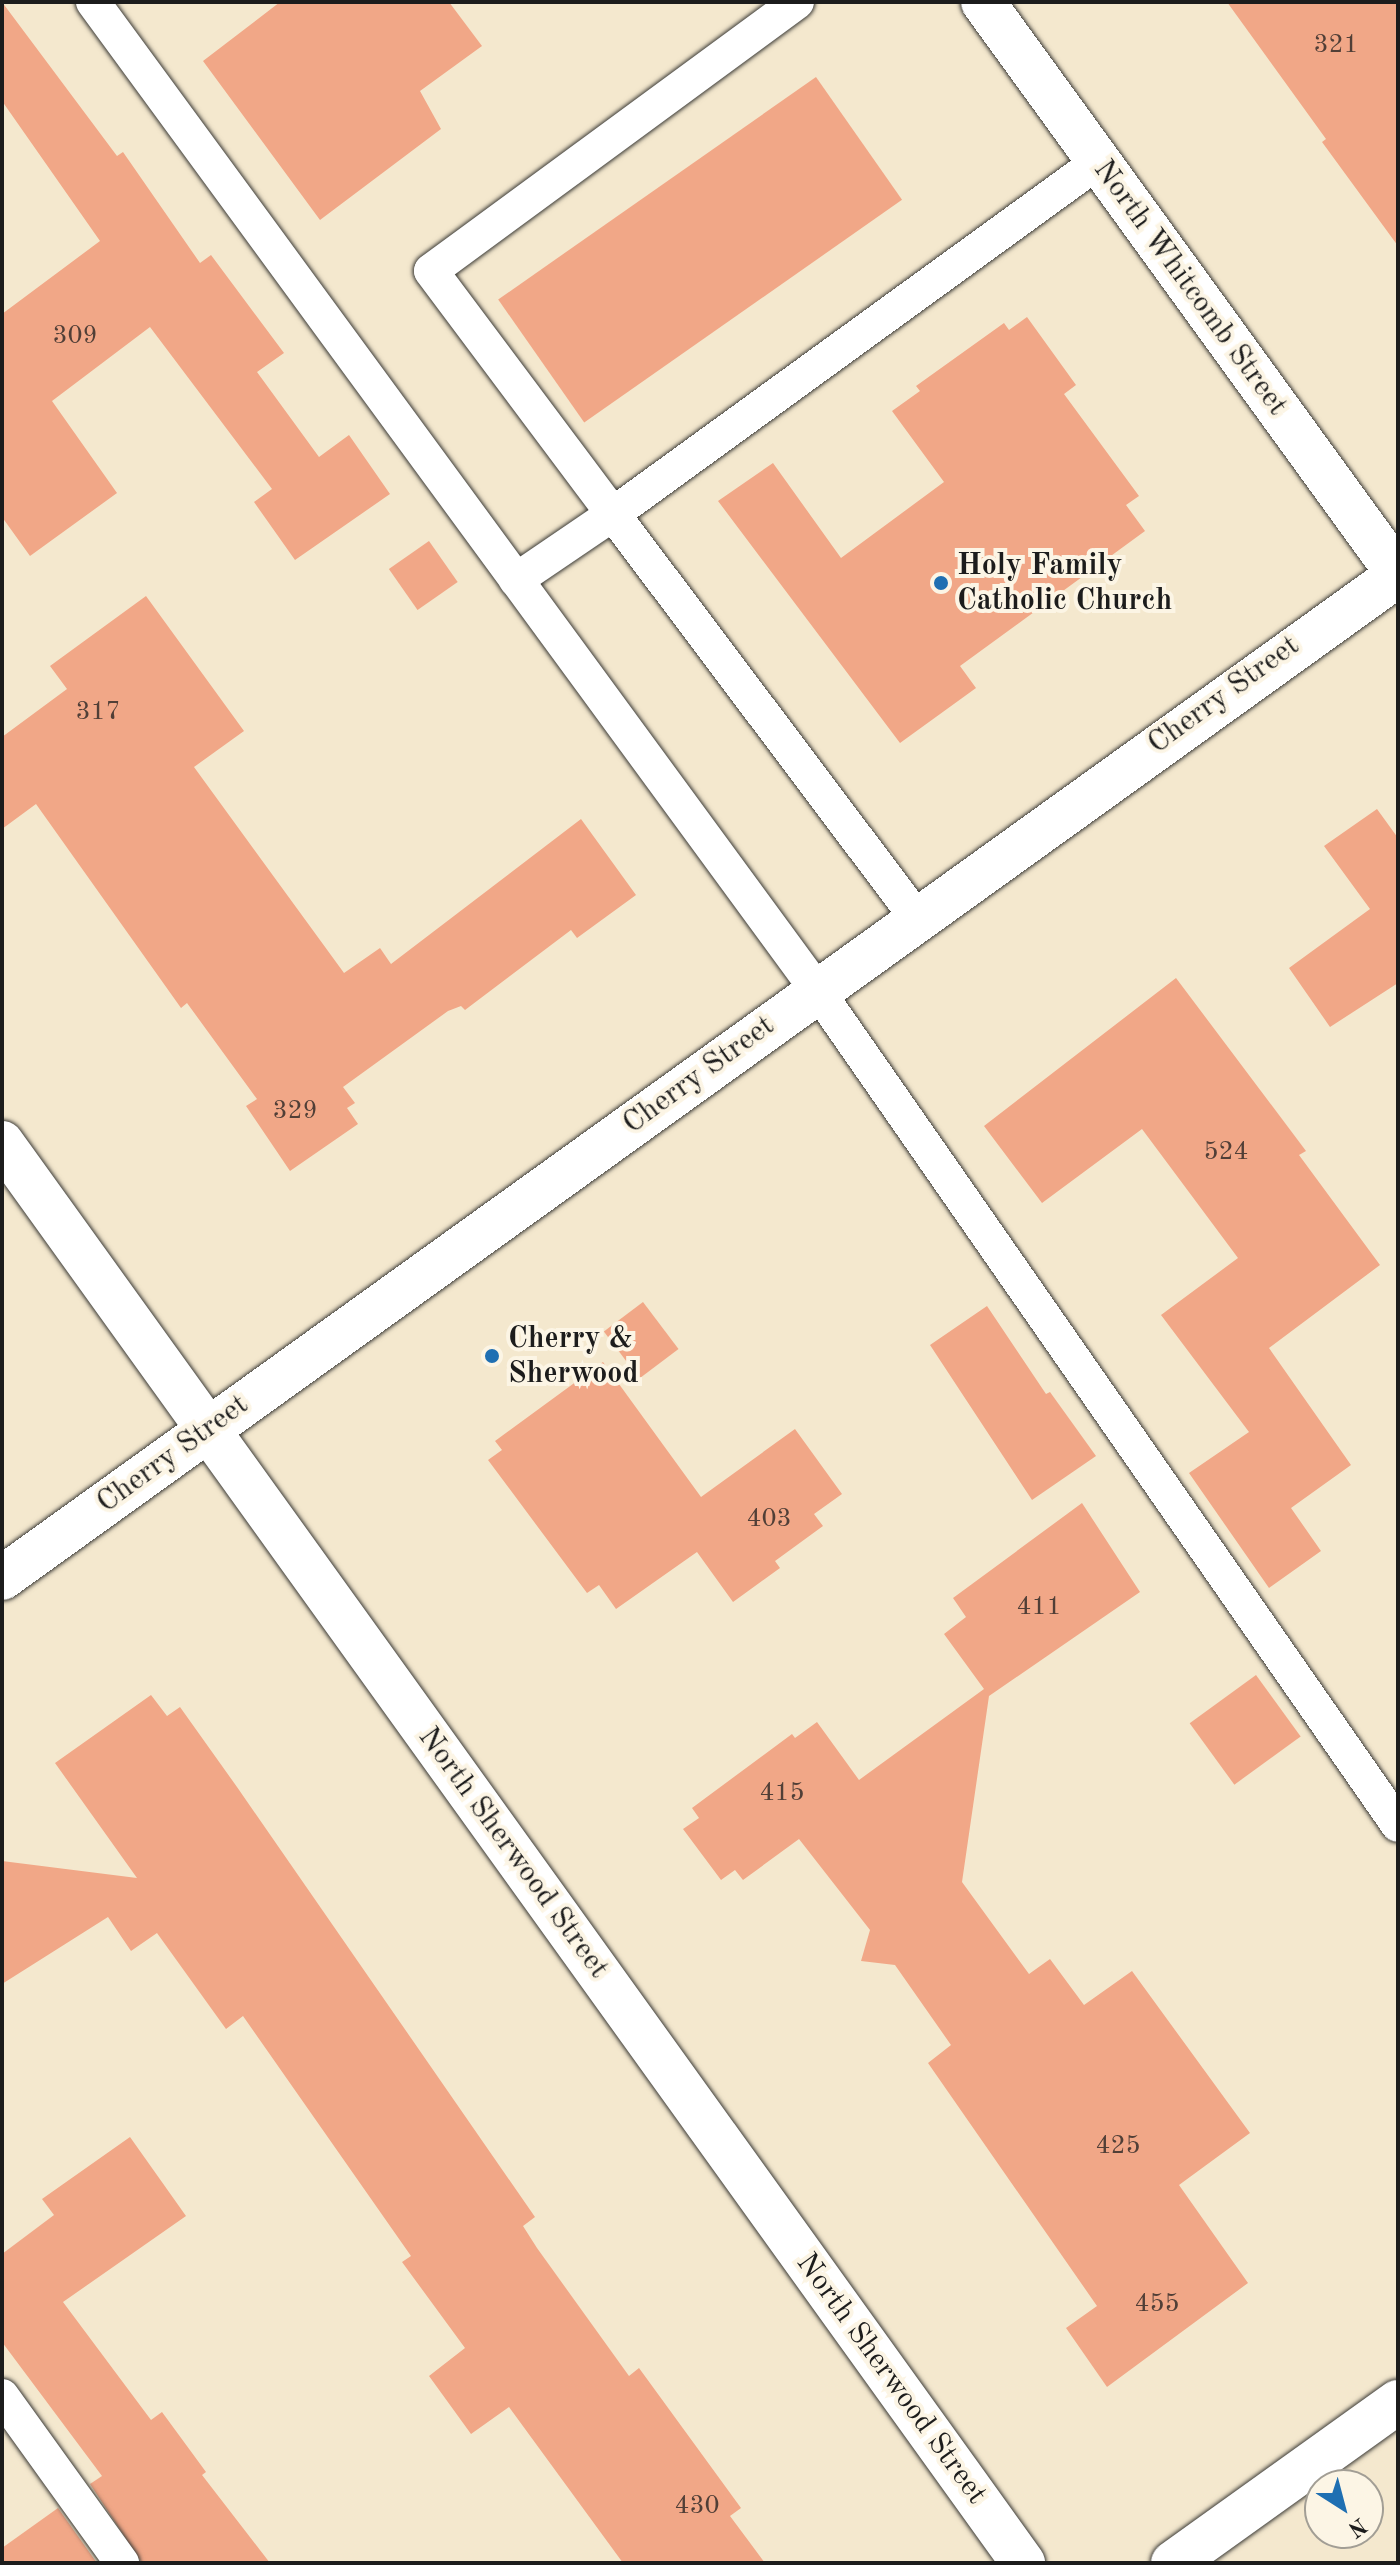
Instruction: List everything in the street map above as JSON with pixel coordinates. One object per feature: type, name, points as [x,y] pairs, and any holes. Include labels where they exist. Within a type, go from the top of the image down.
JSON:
[{"type":"street","name":"North Whitcomb Street","points":[[983,2],[1398,575]]},
{"type":"street","name":"Cherry Street","points":[[2,1578],[916,917],[1398,575]]},
{"type":"street","name":"North Sherwood Street","points":[[2,1143],[1023,2563]]},
{"type":"street","points":[[1173,2563],[1398,2402]]},
{"type":"lane","points":[[93,2],[817,990],[1398,1825]]},
{"type":"lane","points":[[797,2],[431,271],[916,917]]},
{"type":"lane","points":[[516,580],[613,514],[1098,162]]},
{"type":"lane","points":[[2,2396],[122,2563]]},
{"type":"building","points":[[2,2],[117,156],[123,152],[200,263],[211,255],[284,353],[257,372],[319,457],[349,435],[390,494],[295,560],[254,502],[272,489],[150,327],[52,401],[117,493],[30,556],[2,517],[2,314],[100,241],[2,101]]},
{"type":"building","points":[[280,2],[449,2],[482,46],[420,91],[441,129],[320,220],[203,61]]},
{"type":"building","points":[[1227,2],[1398,2],[1398,246],[1322,142],[1326,139]]},
{"type":"building","points":[[816,77],[902,200],[584,422],[498,300]]},
{"type":"building","points":[[1027,317],[1076,385],[1064,394],[1139,496],[1126,505],[1145,531],[960,666],[976,688],[900,743],[718,501],[773,463],[841,558],[944,482],[892,411],[920,391],[916,386],[1004,323],[1009,330]]},
{"type":"building","points":[[429,541],[458,582],[418,610],[389,569]]},
{"type":"building","points":[[146,596],[244,731],[194,767],[344,973],[380,948],[391,964],[581,819],[636,895],[577,938],[571,930],[465,1010],[461,1006],[448,1011],[343,1087],[355,1103],[347,1108],[358,1124],[290,1171],[246,1106],[257,1099],[187,1003],[181,1008],[36,804],[2,829],[2,737],[67,689],[50,666]]},
{"type":"building","points":[[1377,809],[1398,838],[1398,983],[1330,1027],[1289,968],[1370,909],[1324,846]]},
{"type":"building","points":[[1176,978],[1306,1151],[1299,1155],[1380,1265],[1269,1348],[1351,1465],[1291,1508],[1321,1551],[1269,1588],[1189,1473],[1249,1432],[1161,1315],[1238,1258],[1142,1129],[1042,1203],[984,1126]]},
{"type":"building","points":[[643,1302],[679,1349],[639,1379],[604,1331]]},
{"type":"building","points":[[987,1306],[1046,1394],[1050,1392],[1096,1456],[1032,1500],[930,1345]]},
{"type":"building","points":[[603,1362],[701,1497],[795,1429],[842,1494],[814,1514],[823,1526],[775,1561],[780,1568],[733,1602],[697,1552],[616,1609],[599,1585],[587,1593],[488,1460],[502,1450],[495,1441]]},
{"type":"building","points":[[1082,1503],[1140,1592],[989,1696],[962,1882],[1029,1974],[1050,1959],[1084,2005],[1132,1971],[1250,2133],[1179,2185],[1248,2283],[1107,2387],[1066,2328],[1097,2306],[928,2063],[951,2045],[895,1965],[861,1961],[870,1930],[799,1839],[743,1880],[735,1870],[721,1880],[683,1829],[699,1818],[692,1808],[792,1734],[795,1738],[817,1722],[859,1780],[984,1689],[944,1634],[966,1617],[953,1598]]},
{"type":"building","points":[[1256,1675],[1301,1736],[1234,1785],[1190,1723]]},
{"type":"building","points":[[151,1695],[167,1716],[180,1707],[237,1787],[535,2217],[523,2226],[537,2248],[629,2376],[639,2368],[741,2508],[730,2516],[765,2563],[623,2563],[509,2407],[471,2434],[429,2376],[465,2348],[402,2262],[411,2256],[243,2016],[226,2029],[157,1933],[131,1951],[108,1917],[2,1984],[2,1861],[137,1878],[55,1763]]},
{"type":"building","points":[[130,2137],[186,2216],[63,2302],[151,2420],[162,2412],[206,2472],[202,2475],[270,2563],[142,2563],[90,2484],[102,2476],[2,2342],[2,2254],[54,2215],[42,2199]]},
{"type":"building","points":[[58,2508],[97,2563],[2,2563],[2,2548]]},
{"type":"place","name":"Holy Family Catholic Church","points":[[941,583]]},
{"type":"place","name":"Cherry & Sherwood","points":[[492,1356]]}]
